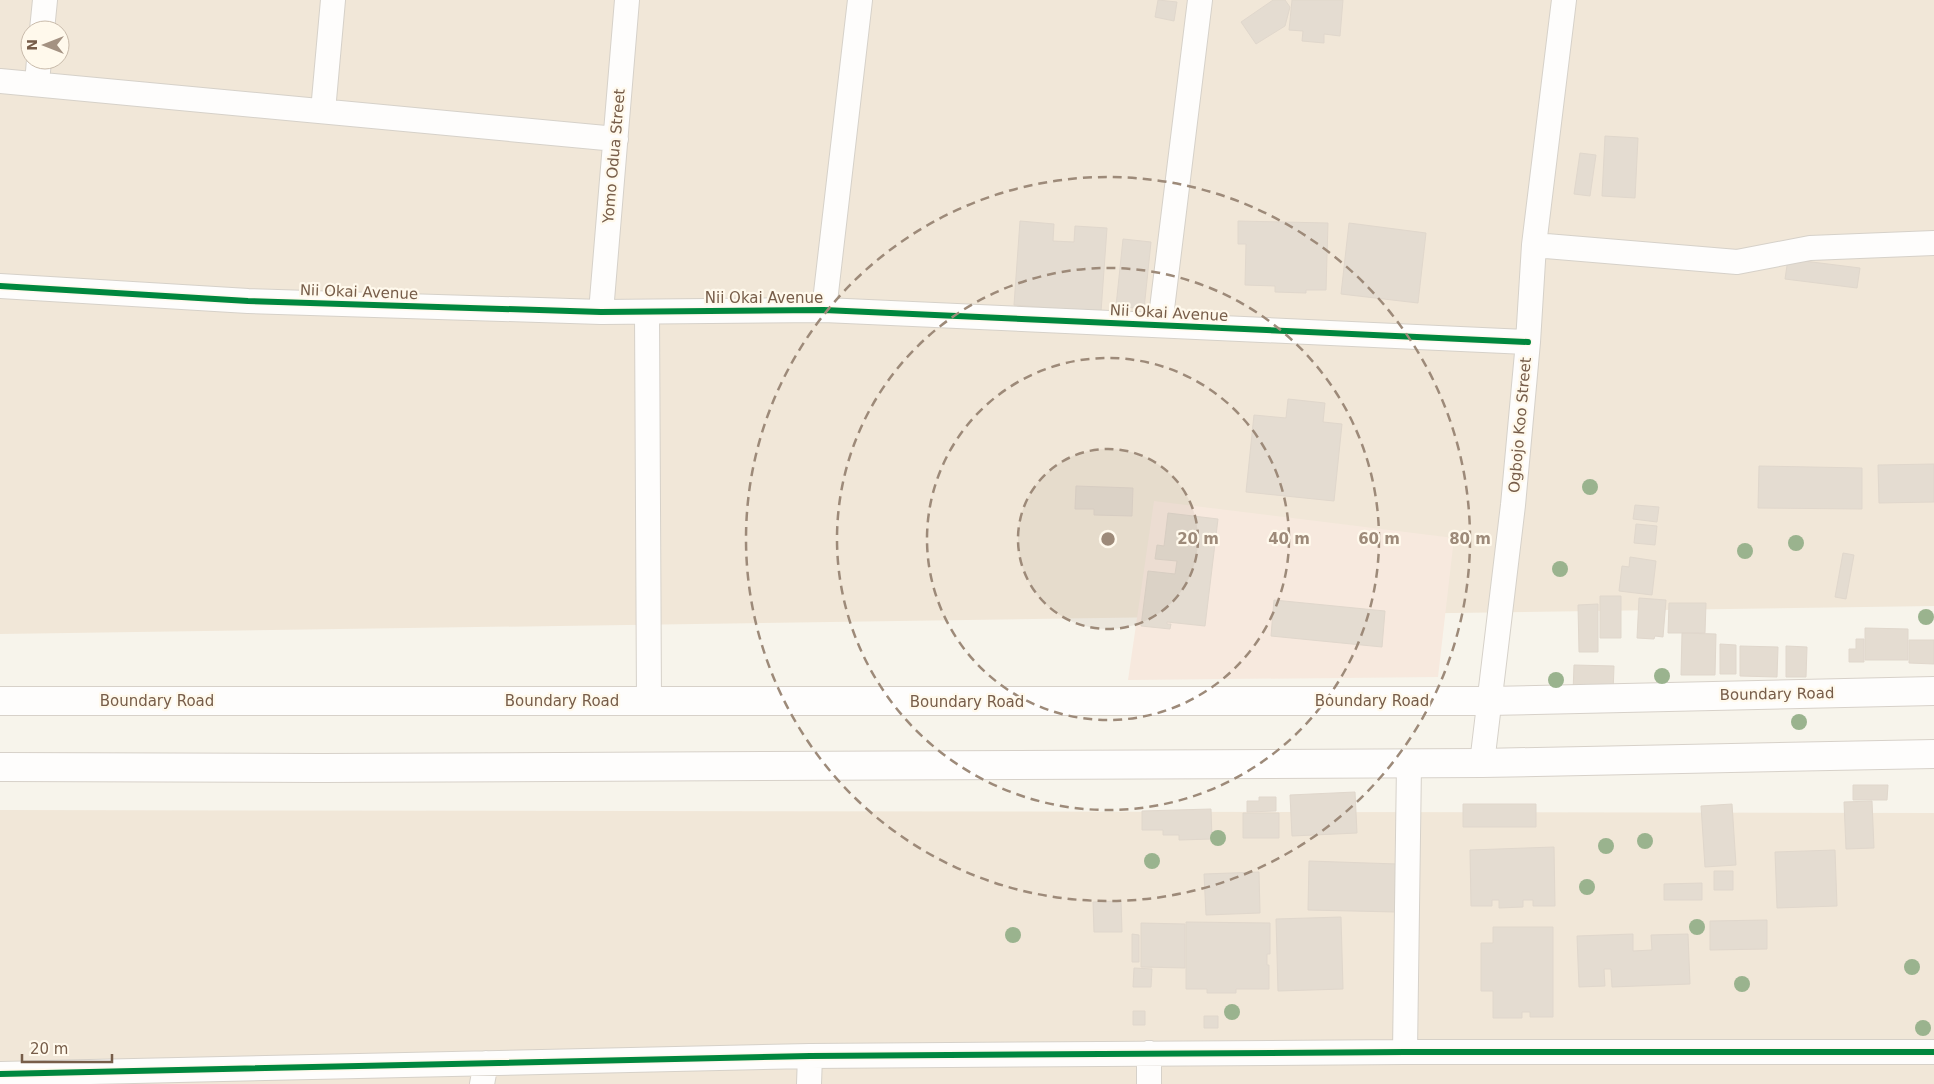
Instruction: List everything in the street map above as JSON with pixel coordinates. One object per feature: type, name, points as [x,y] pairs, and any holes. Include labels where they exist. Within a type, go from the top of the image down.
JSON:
[{"type":"main road","name":"Boundary Road","points":[[0,701],[1489,701],[1934,691]]},
{"type":"main road","points":[[0,767],[322,768],[1409,764],[1934,754]]},
{"type":"street","points":[[43,20],[45,0]]},
{"type":"street","points":[[323,111],[333,0]]},
{"type":"street","name":"Yomo Odua Street","points":[[601,312],[627,0]]},
{"type":"street","points":[[824,310],[860,0]]},
{"type":"street","points":[[1160,325],[1200,0]]},
{"type":"street","name":"Ogbojo Koo Street","points":[[1482,763],[1512,505],[1528,342],[1534,244],[1564,0]]},
{"type":"street","points":[[0,81],[38,72],[323,111],[616,139]]},
{"type":"street","points":[[1534,244],[1737,262],[1810,248],[1934,243]]},
{"type":"street","name":"Nii Okai Avenue","points":[[0,286],[248,301],[601,312],[824,310],[1528,342]]},
{"type":"street","points":[[647,312],[649,702]]},
{"type":"street","points":[[1406,1052],[1409,764]]},
{"type":"street","points":[[0,1074],[484,1073],[810,1056],[1406,1052],[1934,1052]]},
{"type":"street","points":[[1149,1053],[1149,1084]]},
{"type":"street","points":[[809,1084],[810,1056]]},
{"type":"shaded area","points":[[0,0],[1934,0],[1934,606],[0,634]]},
{"type":"shaded area","points":[[1154,501],[1454,538],[1438,677],[1128,680]]},
{"type":"shaded area","points":[[0,810],[1934,813],[1934,1084],[0,1084]]},
{"type":"building","points":[[1158,0],[1177,2],[1174,21],[1155,17]]},
{"type":"building","points":[[1273,0],[1285,0],[1290,7],[1285,26],[1256,44],[1241,22]]},
{"type":"building","points":[[1292,0],[1343,0],[1340,36],[1324,34],[1324,43],[1302,41],[1303,31],[1289,30]]},
{"type":"building","points":[[1605,136],[1638,138],[1635,198],[1602,196]]},
{"type":"building","points":[[1580,153],[1596,155],[1590,196],[1574,194]]},
{"type":"building","points":[[1020,221],[1054,224],[1053,241],[1074,242],[1075,226],[1107,228],[1101,312],[1014,305]]},
{"type":"building","points":[[1238,221],[1328,223],[1326,290],[1306,290],[1306,293],[1275,292],[1275,286],[1245,285],[1246,244],[1238,244]]},
{"type":"building","points":[[1349,223],[1426,233],[1418,303],[1341,294]]},
{"type":"building","points":[[1123,239],[1151,242],[1144,309],[1116,306]]},
{"type":"building","points":[[1788,259],[1860,268],[1857,288],[1785,279]]},
{"type":"building","points":[[1288,399],[1325,403],[1323,422],[1342,424],[1334,501],[1246,492],[1254,415],[1286,418]]},
{"type":"building","points":[[1934,464],[1934,502],[1879,503],[1878,465]]},
{"type":"building","points":[[1759,466],[1862,468],[1862,509],[1758,508]]},
{"type":"building","points":[[1076,486],[1133,488],[1132,516],[1094,515],[1094,509],[1075,509]]},
{"type":"building","points":[[1635,505],[1659,507],[1657,522],[1633,519]]},
{"type":"building","points":[[1168,513],[1218,519],[1205,626],[1167,622],[1167,624],[1171,624],[1170,629],[1141,626],[1148,571],[1175,574],[1177,561],[1155,559],[1157,545],[1164,546]]},
{"type":"building","points":[[1636,524],[1657,526],[1655,545],[1634,543]]},
{"type":"building","points":[[1843,553],[1854,555],[1846,599],[1835,597]]},
{"type":"building","points":[[1630,557],[1656,561],[1652,595],[1619,591],[1622,566],[1629,567]]},
{"type":"building","points":[[1600,596],[1621,596],[1621,638],[1600,638]]},
{"type":"building","points":[[1639,598],[1666,600],[1663,637],[1655,636],[1654,639],[1637,638]]},
{"type":"building","points":[[1274,600],[1385,611],[1382,647],[1271,636]]},
{"type":"building","points":[[1669,603],[1706,603],[1705,633],[1668,633]]},
{"type":"building","points":[[1598,604],[1598,652],[1579,652],[1578,605]]},
{"type":"building","points":[[1865,628],[1908,629],[1908,660],[1865,660]]},
{"type":"building","points":[[1682,633],[1716,634],[1715,675],[1681,675]]},
{"type":"building","points":[[1856,639],[1864,639],[1864,662],[1849,662],[1849,649],[1856,649]]},
{"type":"building","points":[[1909,640],[1934,640],[1934,664],[1909,663]]},
{"type":"building","points":[[1720,644],[1736,645],[1736,674],[1720,674]]},
{"type":"building","points":[[1740,646],[1778,647],[1777,677],[1740,676]]},
{"type":"building","points":[[1786,646],[1807,647],[1806,677],[1786,677]]},
{"type":"building","points":[[1574,665],[1614,666],[1613,694],[1573,693]]},
{"type":"building","points":[[1853,785],[1888,785],[1887,800],[1853,800]]},
{"type":"building","points":[[1355,792],[1357,833],[1292,836],[1290,795]]},
{"type":"building","points":[[1259,797],[1276,797],[1276,811],[1247,812],[1247,801],[1259,801]]},
{"type":"building","points":[[1872,801],[1874,848],[1846,849],[1844,802]]},
{"type":"building","points":[[1463,804],[1536,804],[1536,827],[1463,827]]},
{"type":"building","points":[[1732,804],[1736,865],[1705,867],[1701,806]]},
{"type":"building","points":[[1211,809],[1212,839],[1179,840],[1179,835],[1163,835],[1163,830],[1142,830],[1142,811]]},
{"type":"building","points":[[1243,813],[1279,813],[1279,838],[1243,838]]},
{"type":"building","points":[[1554,847],[1555,906],[1533,906],[1533,900],[1523,900],[1523,907],[1499,908],[1499,900],[1492,900],[1492,906],[1471,906],[1470,850]]},
{"type":"building","points":[[1835,850],[1837,906],[1777,908],[1775,852]]},
{"type":"building","points":[[1309,861],[1397,864],[1396,912],[1308,910]]},
{"type":"building","points":[[1714,871],[1733,871],[1733,890],[1714,890]]},
{"type":"building","points":[[1259,872],[1260,913],[1206,915],[1204,874]]},
{"type":"building","points":[[1702,883],[1702,900],[1664,900],[1664,884]]},
{"type":"building","points":[[1121,901],[1122,932],[1094,932],[1093,902]]},
{"type":"building","points":[[1341,917],[1343,989],[1278,991],[1276,919]]},
{"type":"building","points":[[1767,920],[1767,949],[1710,950],[1710,921]]},
{"type":"building","points":[[1186,922],[1270,923],[1270,954],[1267,954],[1269,989],[1236,989],[1236,993],[1207,993],[1207,989],[1186,989]]},
{"type":"building","points":[[1141,923],[1185,924],[1185,968],[1141,967]]},
{"type":"building","points":[[1493,927],[1553,927],[1553,1017],[1530,1017],[1530,1012],[1522,1012],[1522,1018],[1493,1018],[1493,991],[1481,991],[1481,943],[1493,943]]},
{"type":"building","points":[[1132,934],[1139,935],[1139,962],[1132,962]]},
{"type":"building","points":[[1633,934],[1633,951],[1652,950],[1651,935],[1688,934],[1690,984],[1612,987],[1611,969],[1604,969],[1605,986],[1579,987],[1577,936]]},
{"type":"building","points":[[1134,968],[1152,969],[1151,987],[1133,987]]},
{"type":"building","points":[[1133,1011],[1145,1011],[1145,1025],[1133,1025]]},
{"type":"building","points":[[1204,1016],[1218,1016],[1218,1028],[1204,1028]]},
{"type":"cycle path","points":[[0,286],[248,301],[601,312],[824,310],[1528,342]]},
{"type":"cycle path","points":[[0,1074],[810,1056],[1405,1052],[1934,1052]]}]
